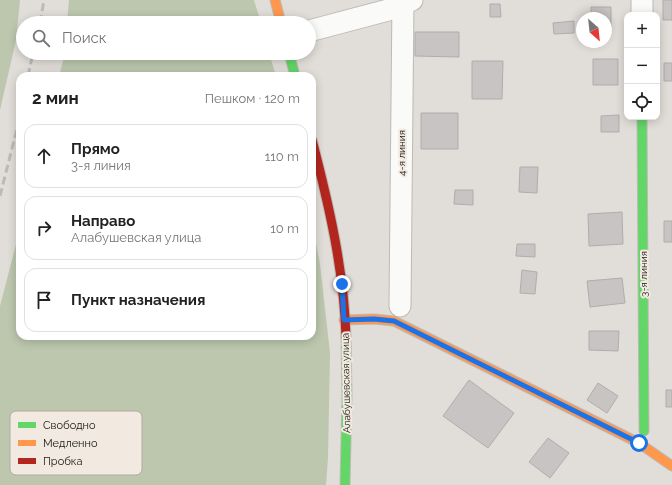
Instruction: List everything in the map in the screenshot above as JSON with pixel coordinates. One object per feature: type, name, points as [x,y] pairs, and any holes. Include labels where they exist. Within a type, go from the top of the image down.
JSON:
[{"type":"street","points":[[275,0],[279,16]]},
{"type":"street","points":[[642,0],[642,12]]},
{"type":"street","points":[[316,28],[388,10],[406,1]]},
{"type":"street","name":"4-я линия","points":[[400,306],[406,1]]},
{"type":"street","points":[[291,60],[294,72]]},
{"type":"street","name":"3-я линия","points":[[642,120],[644,431]]},
{"type":"street","name":"Алабушевская улица","points":[[316,155],[336,242],[342,284],[347,353],[348,424],[345,485]]},
{"type":"street","points":[[344,320],[374,319],[394,321],[639,443],[672,466]]},
{"type":"green space","points":[[0,0],[20,0],[18,16],[16,16],[16,40],[0,110]]},
{"type":"green space","points":[[69,0],[254,0],[259,16],[68,16]]},
{"type":"green space","points":[[63,60],[271,60],[275,72],[60,72]]},
{"type":"green space","points":[[316,243],[320,264],[330,353],[326,485],[0,485],[0,306],[16,244],[16,340],[316,340]]},
{"type":"building","points":[[663,0],[672,0],[672,20],[663,20]]},
{"type":"building","points":[[490,4],[500,4],[501,17],[490,17]]},
{"type":"building","points":[[591,7],[611,7],[611,12],[591,12]]},
{"type":"building","points":[[574,21],[574,33],[554,34],[553,23]]},
{"type":"building","points":[[415,32],[459,32],[459,57],[415,56]]},
{"type":"building","points":[[593,59],[618,59],[618,85],[593,85]]},
{"type":"building","points":[[472,61],[503,61],[502,99],[472,99]]},
{"type":"building","points":[[664,63],[672,63],[672,81],[664,81]]},
{"type":"building","points":[[421,113],[458,113],[458,149],[421,149]]},
{"type":"building","points":[[619,115],[619,132],[601,132],[601,116]]},
{"type":"building","points":[[520,167],[538,167],[537,193],[519,192]]},
{"type":"building","points":[[455,190],[473,190],[473,205],[454,204]]},
{"type":"building","points":[[622,212],[623,244],[589,246],[588,214]]},
{"type":"building","points":[[664,221],[672,221],[672,242],[664,242]]},
{"type":"building","points":[[517,244],[535,244],[535,257],[516,256]]},
{"type":"building","points":[[522,270],[537,272],[535,294],[520,293]]},
{"type":"building","points":[[622,278],[625,303],[590,307],[587,281]]},
{"type":"building","points":[[589,331],[619,331],[618,351],[589,350]]},
{"type":"building","points":[[469,380],[514,413],[488,448],[443,416]]},
{"type":"building","points":[[598,383],[618,396],[607,413],[587,400]]},
{"type":"building","points":[[666,390],[672,390],[672,407],[666,407]]},
{"type":"building","points":[[548,438],[569,453],[550,478],[529,462]]},
{"type":"railway","points":[[41,16],[44,0]]},
{"type":"railway","points":[[29,72],[31,60]]},
{"type":"railway","points":[[0,196],[16,133]]},
{"type":"traffic: fast","points":[[291,60],[294,72]]},
{"type":"traffic: fast","points":[[642,120],[644,431]]},
{"type":"traffic: fast","points":[[345,485],[347,394],[346,337]]},
{"type":"traffic: slow","points":[[275,0],[279,16]]},
{"type":"traffic: slow","points":[[344,320],[374,319],[394,321],[639,443],[672,466]]},
{"type":"traffic: jam","points":[[316,156],[339,262],[345,312],[346,337]]},
{"type":"route","points":[[342,284],[344,320],[374,319],[394,321],[639,443]]}]
